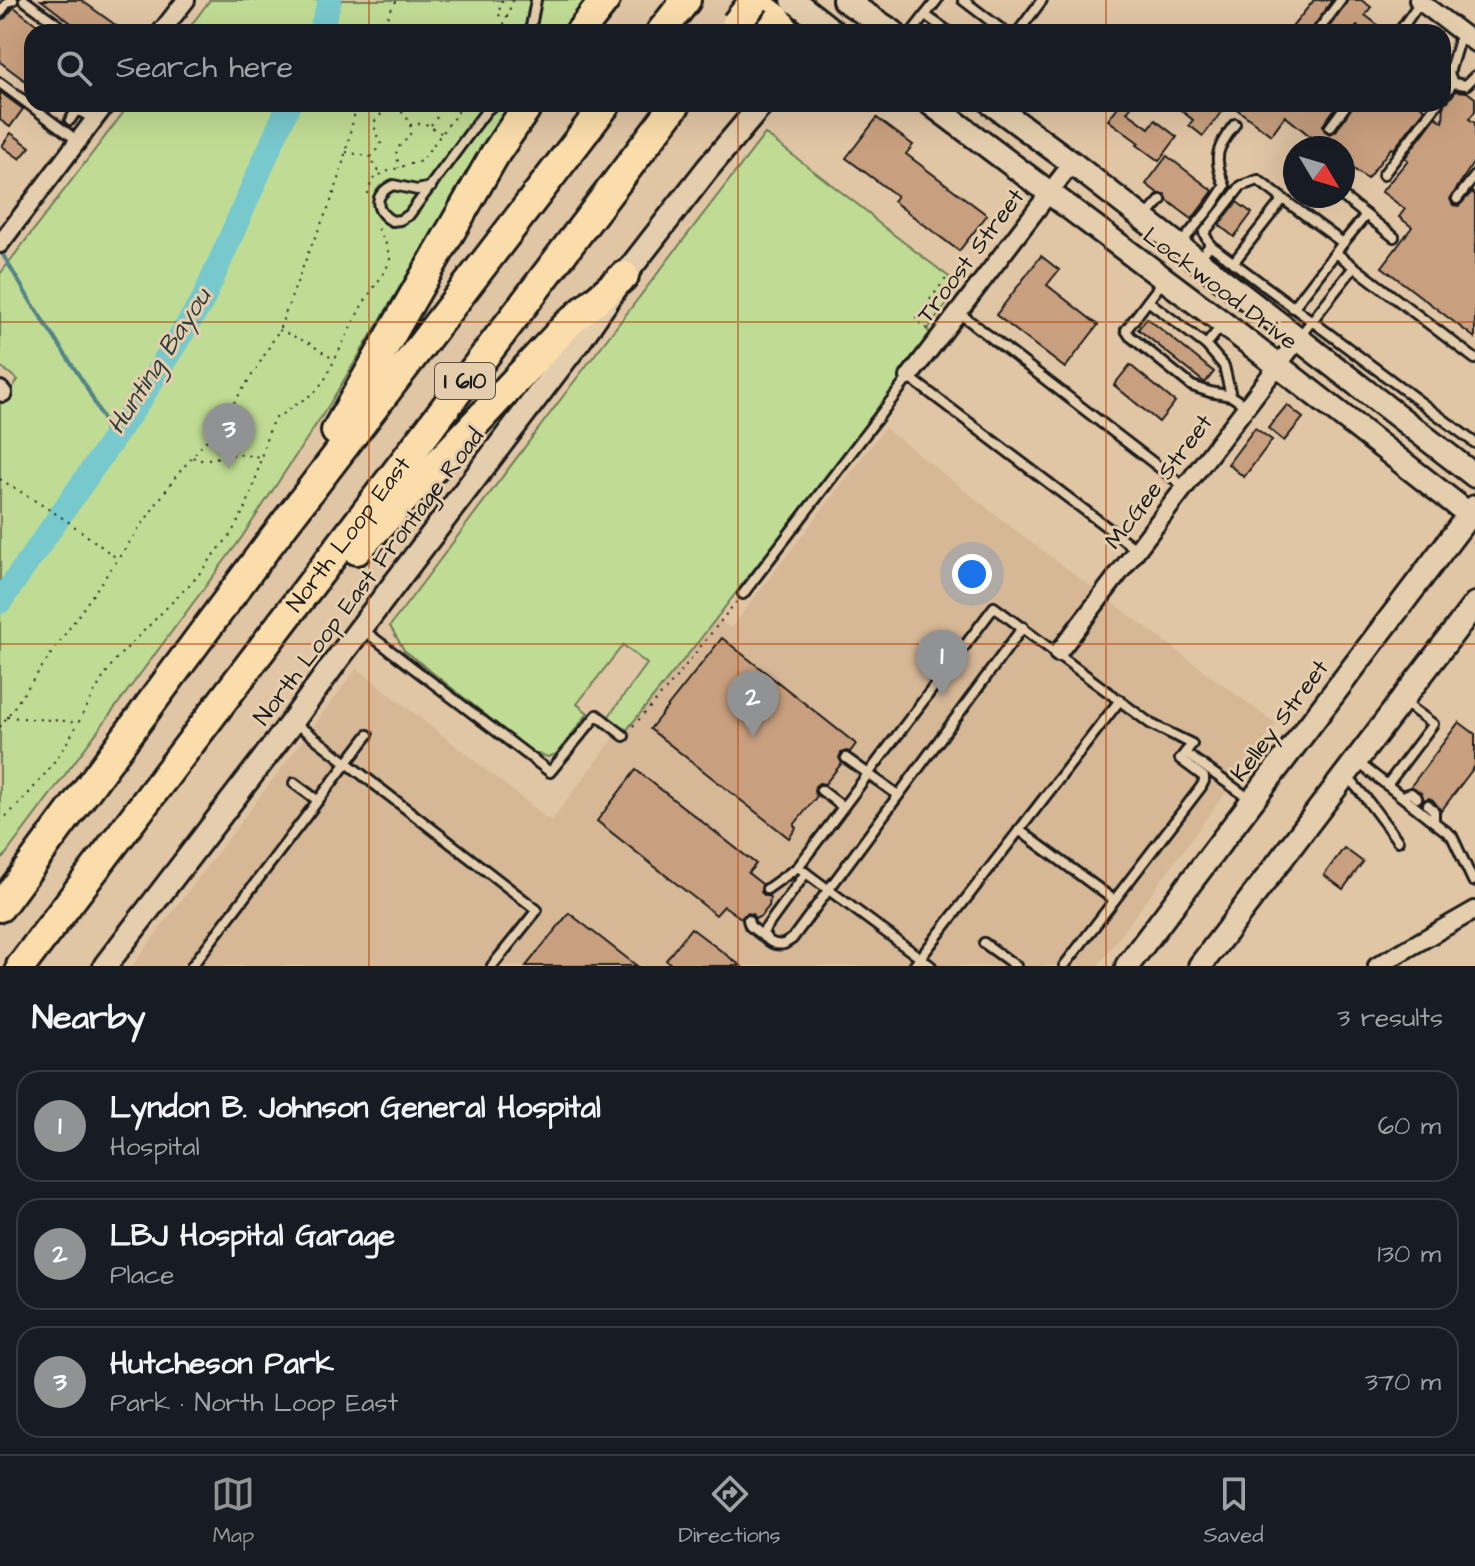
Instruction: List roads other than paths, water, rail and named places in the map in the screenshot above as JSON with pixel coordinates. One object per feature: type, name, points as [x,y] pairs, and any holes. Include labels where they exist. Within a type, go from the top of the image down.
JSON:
[{"type":"highway","points":[[586,24],[605,0]]},
{"type":"highway","points":[[667,24],[686,0]]},
{"type":"highway","points":[[736,24],[753,0],[780,24]]},
{"type":"highway","points":[[263,552],[344,418],[495,154],[524,112]]},
{"type":"highway","name":"I 610","points":[[0,907],[263,552],[600,112]]},
{"type":"highway","name":"North Loop East","points":[[21,966],[670,112]]},
{"type":"highway","points":[[255,658],[567,325],[624,276]]},
{"type":"main road","points":[[793,0],[819,24]]},
{"type":"main road","points":[[827,24],[842,0],[871,9],[885,24]]},
{"type":"main road","name":"North Loop East Frontage Road","points":[[105,966],[300,727],[361,628],[582,337],[624,276],[755,112]]},
{"type":"main road","name":"Lockwood Drive","points":[[942,112],[1473,513]]},
{"type":"main road","name":"Lockwood Drive","points":[[1003,112],[1179,247],[1204,253],[1260,296],[1304,330],[1399,417],[1475,476]]},
{"type":"main road","name":"Kelley Street","points":[[1127,966],[1473,513]]},
{"type":"main road","points":[[1200,966],[1475,604]]},
{"type":"street","points":[[167,24],[186,0]]},
{"type":"street","points":[[1420,1],[1449,24]]},
{"type":"street","points":[[1451,25],[1475,43]]},
{"type":"street","points":[[4,238],[100,112]]},
{"type":"street","name":"Troost Street","points":[[909,377],[1072,163]]},
{"type":"street","name":"McGee Street","points":[[1058,653],[1304,330]]},
{"type":"street","points":[[1377,966],[1475,910]]},
{"type":"lane","points":[[0,13],[13,0]]},
{"type":"lane","points":[[24,0],[57,24]]},
{"type":"lane","points":[[531,24],[536,0]]},
{"type":"lane","points":[[918,24],[937,0]]},
{"type":"lane","points":[[963,0],[994,24]]},
{"type":"lane","points":[[1024,24],[1042,0]]},
{"type":"lane","points":[[1323,24],[1341,0]]},
{"type":"lane","points":[[1404,24],[1420,1]]},
{"type":"lane","points":[[925,15],[938,24]]},
{"type":"lane","points":[[528,24],[531,19]]},
{"type":"lane","points":[[1451,66],[1461,33]]},
{"type":"lane","points":[[1453,83],[1466,85],[1475,76]]},
{"type":"lane","points":[[1451,78],[1453,83]]},
{"type":"lane","points":[[0,83],[24,101]]},
{"type":"lane","points":[[39,112],[78,141]]},
{"type":"lane","points":[[70,120],[76,112]]},
{"type":"lane","points":[[85,112],[94,120]]},
{"type":"lane","points":[[431,187],[417,190],[393,185],[380,194],[379,210],[392,221],[409,215],[431,187],[485,112]]},
{"type":"lane","points":[[1330,127],[1341,112]]},
{"type":"lane","points":[[1383,175],[1431,112]]},
{"type":"lane","points":[[1179,247],[1225,186],[1218,168],[1217,150],[1235,124]]},
{"type":"lane","points":[[1457,199],[1475,176]]},
{"type":"lane","points":[[1233,263],[1283,199],[1258,180],[1241,186],[1204,233],[1204,253],[1233,263],[1260,296],[1293,308],[1304,330],[1414,398],[1475,443]]},
{"type":"lane","points":[[1144,220],[1161,200]]},
{"type":"lane","points":[[1355,206],[1394,237]]},
{"type":"lane","points":[[1295,208],[1343,243]]},
{"type":"lane","points":[[1293,308],[1366,215]]},
{"type":"lane","points":[[1336,253],[1475,359]]},
{"type":"lane","points":[[1304,330],[1354,267]]},
{"type":"lane","points":[[1165,279],[1126,330],[1192,386],[1231,396],[1247,407]]},
{"type":"lane","points":[[1148,301],[1206,345],[1224,366],[1231,396]]},
{"type":"lane","points":[[958,312],[1186,488]]},
{"type":"lane","points":[[1206,345],[1223,323]]},
{"type":"lane","points":[[743,594],[909,377],[1138,550]]},
{"type":"lane","points":[[1399,417],[1414,398]]},
{"type":"lane","points":[[1435,445],[1451,425]]},
{"type":"lane","points":[[767,889],[798,867],[994,607],[1151,724],[1192,744],[1180,759],[1204,777],[1064,966]]},
{"type":"lane","points":[[748,920],[750,926],[772,943],[784,944],[792,939],[1023,627]]},
{"type":"lane","points":[[361,628],[550,772],[597,715],[624,736]]},
{"type":"lane","points":[[916,962],[1120,700]]},
{"type":"lane","points":[[1387,785],[1433,724],[1402,700]]},
{"type":"lane","points":[[300,727],[537,910],[492,966]]},
{"type":"lane","points":[[192,966],[368,735]]},
{"type":"lane","points":[[1185,753],[1253,801]]},
{"type":"lane","points":[[846,758],[898,795]]},
{"type":"lane","points":[[1350,768],[1387,785],[1452,836],[1473,881]]},
{"type":"lane","points":[[1350,768],[1364,796],[1398,841]]},
{"type":"lane","points":[[294,783],[317,800]]},
{"type":"lane","points":[[821,790],[843,807]]},
{"type":"lane","points":[[1402,796],[1411,793],[1417,798]]},
{"type":"lane","points":[[1428,805],[1434,811],[1434,822]]},
{"type":"lane","points":[[1019,830],[1114,900]]},
{"type":"lane","points":[[798,867],[830,889],[916,962],[931,966]]},
{"type":"lane","points":[[765,938],[763,932],[806,873]]},
{"type":"lane","points":[[984,943],[1016,966]]},
{"type":"waterway","name":"Hunting Bayou","points":[[322,24],[330,0]]},
{"type":"waterway","name":"Hunting Bayou","points":[[0,602],[134,409],[203,300],[285,112]]},
{"type":"waterway","points":[[0,250],[86,386],[105,423],[107,446]]},
{"type":"place","name":"Hutcheson Park","points":[[229,469]]},
{"type":"place","name":"Lyndon B. Johnson General Hospital","points":[[942,696]]},
{"type":"place","name":"LBJ Hospital Garage","points":[[753,737]]}]
